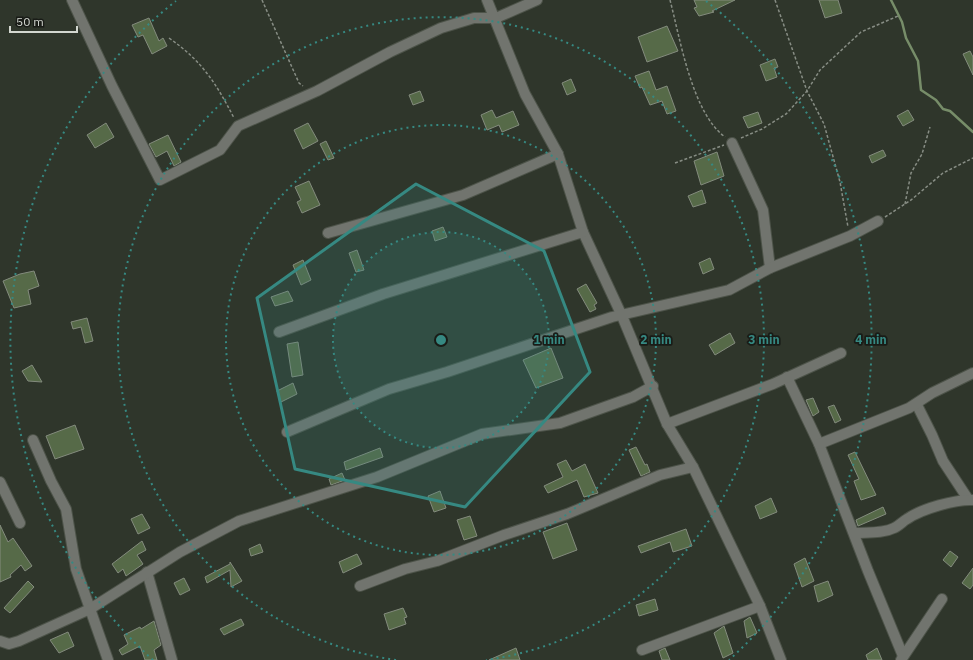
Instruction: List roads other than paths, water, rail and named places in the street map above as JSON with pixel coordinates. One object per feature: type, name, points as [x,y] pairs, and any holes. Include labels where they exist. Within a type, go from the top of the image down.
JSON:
[{"type":"street","points":[[72,0],[112,86],[160,180],[220,150],[238,126],[317,91],[390,52],[441,28],[474,18],[496,18],[537,0]]},
{"type":"street","points":[[487,0],[496,18],[526,94],[558,154],[583,232],[653,386],[667,424],[693,467],[760,606],[781,660]]},
{"type":"street","points":[[732,142],[763,210],[770,268]]},
{"type":"street","points":[[328,233],[463,195],[558,154]]},
{"type":"street","points":[[287,432],[390,389],[469,365],[612,317],[622,316],[729,290],[770,268],[850,236],[878,221]]},
{"type":"street","points":[[279,332],[383,294],[583,232]]},
{"type":"street","points":[[667,424],[787,377],[841,353]]},
{"type":"street","points":[[819,444],[917,405],[932,393],[973,373]]},
{"type":"street","points":[[787,377],[819,444],[902,658]]},
{"type":"street","points":[[0,641],[9,644],[19,641],[90,609],[147,572],[239,521],[377,477],[482,434],[560,423],[633,397],[653,386]]},
{"type":"street","points":[[917,405],[932,434],[943,461],[971,500]]},
{"type":"street","points":[[33,440],[51,481],[66,509],[76,569],[108,660]]},
{"type":"street","points":[[360,586],[405,569],[437,561],[567,514],[660,475],[693,467]]},
{"type":"street","points":[[0,482],[20,522]]},
{"type":"street","points":[[854,532],[881,532],[895,528],[908,518],[924,511],[956,501],[971,500]]},
{"type":"street","points":[[147,572],[172,660]]},
{"type":"street","points":[[902,658],[942,599]]},
{"type":"street","points":[[642,650],[760,606]]},
{"type":"waterway","points":[[891,0],[902,22],[906,38],[918,61],[921,90],[936,100],[943,109],[950,111],[973,132]]}]
